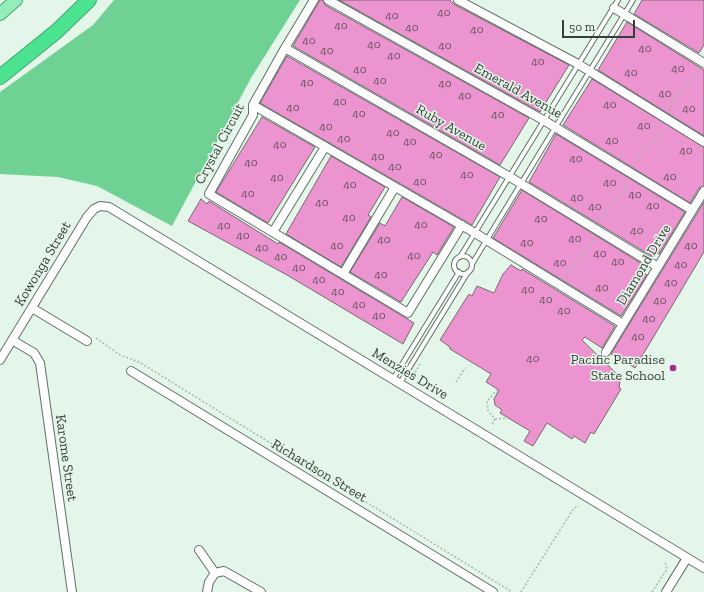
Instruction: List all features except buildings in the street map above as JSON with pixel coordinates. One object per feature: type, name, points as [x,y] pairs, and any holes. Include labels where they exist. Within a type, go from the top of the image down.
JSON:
[{"type":"highway","points":[[0,77],[57,31],[89,0]]},
{"type":"main road","points":[[0,14],[16,0]]},
{"type":"street","points":[[253,105],[314,0]]},
{"type":"street","name":"Emerald Avenue","points":[[328,0],[545,121],[692,210]]},
{"type":"street","points":[[458,0],[578,64],[704,142]]},
{"type":"street","points":[[614,8],[704,62]]},
{"type":"street","name":"Ruby Avenue","points":[[285,48],[521,183],[658,267]]},
{"type":"street","name":"Crystal Circuit","points":[[253,105],[487,240],[623,324]]},
{"type":"street","name":"Crystal Circuit","points":[[253,105],[253,115],[209,194],[408,313],[462,226]]},
{"type":"street","points":[[273,232],[325,147]]},
{"type":"street","points":[[343,274],[396,187]]},
{"type":"street","name":"Diamond Drive","points":[[606,352],[704,191]]},
{"type":"street","name":"Kowonga Street","points":[[0,360],[87,217],[94,209],[100,206]]},
{"type":"street","name":"Menzies Drive","points":[[100,206],[109,207],[704,568]]},
{"type":"street","points":[[32,308],[87,341]]},
{"type":"street","name":"Karome Street","points":[[12,340],[34,353],[40,363],[72,592]]},
{"type":"street","name":"Richardson Street","points":[[131,371],[492,592]]},
{"type":"street","points":[[199,550],[215,573]]},
{"type":"street","points":[[666,592],[687,558]]},
{"type":"street","points":[[207,592],[209,582],[215,573],[224,571],[232,574],[261,592]]},
{"type":"lane","points":[[397,381],[458,272],[455,263],[545,121],[618,0]]},
{"type":"lane","points":[[397,381],[468,272],[633,0]]},
{"type":"lane","points":[[460,257],[468,257],[472,264]]},
{"type":"lane","points":[[458,272],[468,272]]},
{"type":"path","points":[[560,285],[573,265],[587,251],[607,210],[622,195],[642,152],[657,138],[677,95],[692,81],[704,62]]},
{"type":"path","points":[[130,358],[512,592]]},
{"type":"path","points":[[456,382],[464,368]]},
{"type":"path","points":[[495,419],[488,411],[487,401],[498,389]]},
{"type":"path","points":[[495,419],[508,418]]},
{"type":"path","points":[[492,424],[495,419]]},
{"type":"path","points":[[521,592],[574,508],[579,506]]},
{"type":"path","points":[[652,592],[667,569],[665,562]]},
{"type":"green space","points":[[114,0],[300,0],[251,78],[172,226],[97,186],[58,177],[0,174],[0,92],[93,25]]},
{"type":"place","name":"Pacific Paradise State School","points":[[673,368]]}]
